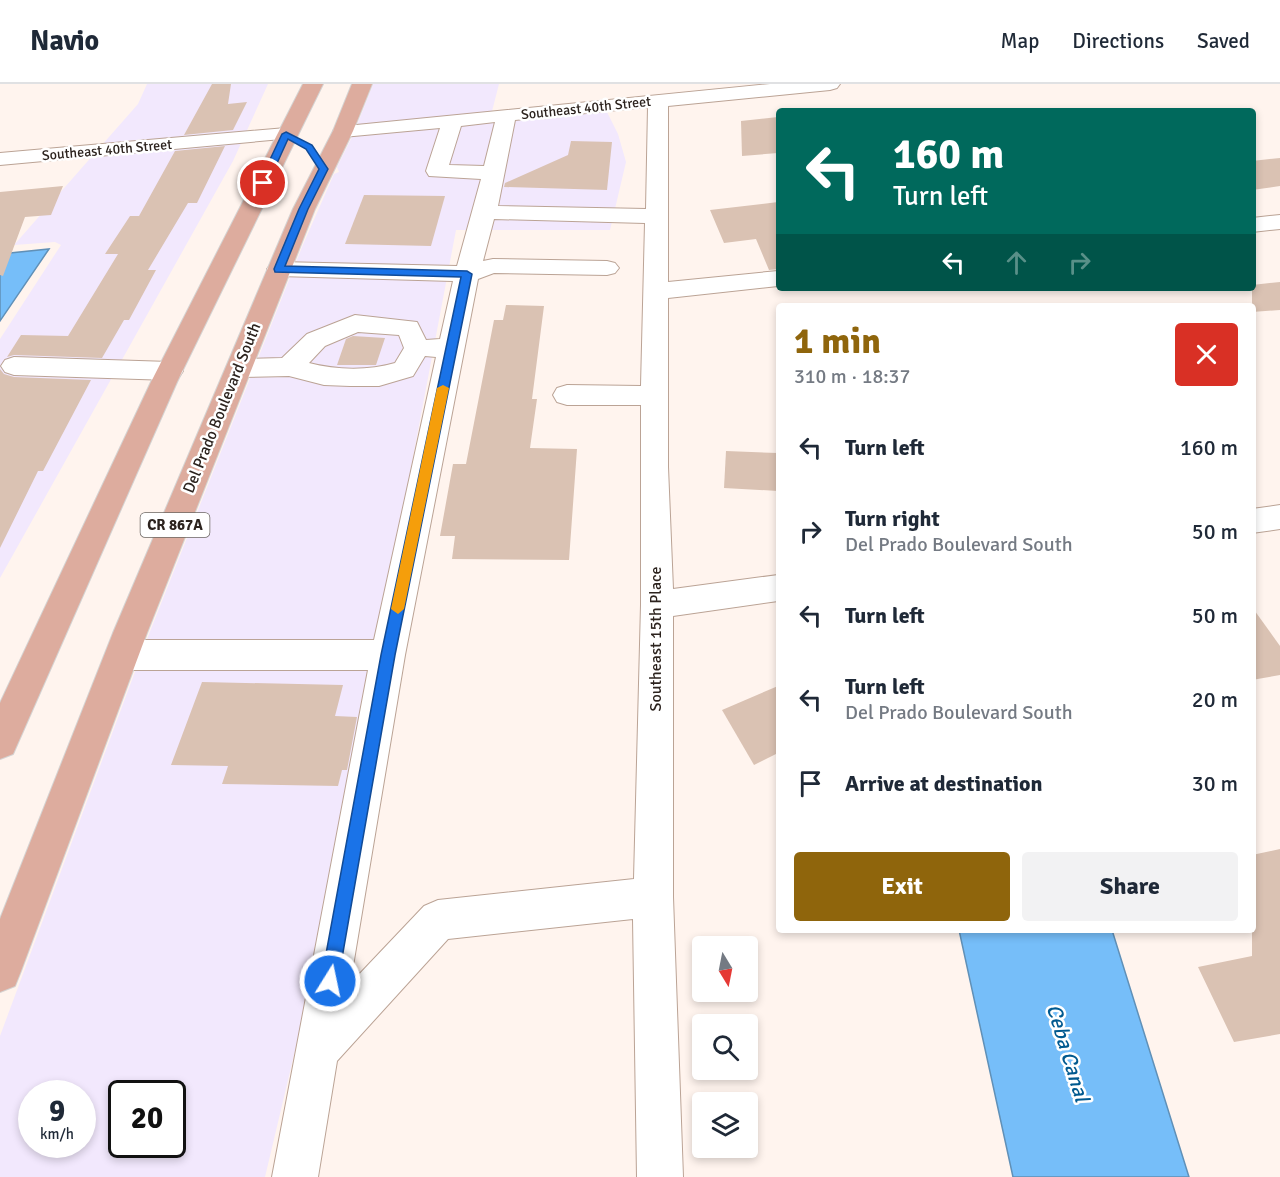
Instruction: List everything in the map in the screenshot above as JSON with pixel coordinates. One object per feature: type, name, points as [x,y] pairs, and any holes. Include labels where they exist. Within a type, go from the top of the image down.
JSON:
[{"type":"main road","name":"Del Prado Boulevard South","points":[[0,742],[170,371],[305,148],[321,108],[362,84]]},
{"type":"main road","name":"Del Prado Boulevard South","points":[[0,971],[122,655],[304,209],[305,148],[321,108]]},
{"type":"street","name":"Southeast 40th Street","points":[[321,108],[452,121],[818,85]]},
{"type":"street","name":"Southeast 15th Place","points":[[658,100],[654,467],[657,605],[653,897],[660,1177]]},
{"type":"street","points":[[295,1177],[388,655],[467,274],[485,212],[506,117]]},
{"type":"street","points":[[452,121],[437,171],[493,172]]},
{"type":"street","name":"Southeast 40th Street","points":[[0,159],[305,148]]},
{"type":"street","points":[[485,212],[657,216]]},
{"type":"street","points":[[1256,225],[1280,222]]},
{"type":"street","points":[[279,269],[467,274],[492,266],[607,268]]},
{"type":"street","points":[[657,291],[776,278]]},
{"type":"street","points":[[289,367],[316,340],[355,323],[408,328],[417,348]]},
{"type":"street","points":[[417,348],[451,348]]},
{"type":"street","points":[[239,368],[289,367],[324,376],[379,377],[404,370],[417,348]]},
{"type":"street","points":[[14,366],[170,371]]},
{"type":"street","points":[[567,395],[655,396]]},
{"type":"street","points":[[1256,520],[1280,517]]},
{"type":"street","points":[[657,605],[776,588]]},
{"type":"street","points":[[122,655],[388,655]]},
{"type":"street","points":[[317,1051],[438,920],[653,897]]},
{"type":"shaded area","points":[[147,84],[268,84],[233,161],[0,578],[0,339],[61,245],[55,242],[14,245],[138,104]]},
{"type":"shaded area","points":[[373,84],[499,84],[490,119],[605,108],[618,134],[626,162],[610,230],[456,230],[378,642],[355,798],[265,1177],[0,1177],[0,1036],[149,634],[302,247],[334,174],[339,172],[337,167],[353,135]]},
{"type":"water","points":[[49,249],[0,321],[0,254]]},
{"type":"water","name":"Ceba Canal","points":[[960,933],[1113,933],[1189,1177],[1013,1177]]},
{"type":"building","points":[[212,84],[231,84],[228,104],[247,102],[233,130],[184,135]]},
{"type":"building","points":[[776,117],[776,153],[742,156],[741,121]]},
{"type":"building","points":[[571,141],[612,142],[607,190],[504,187],[505,183],[568,155]]},
{"type":"building","points":[[225,146],[197,203],[188,203],[148,270],[156,270],[129,320],[124,320],[102,358],[14,355],[7,357],[21,335],[68,336],[118,254],[105,254],[130,216],[139,216],[175,151]]},
{"type":"building","points":[[1280,158],[1280,186],[1256,189],[1256,161]]},
{"type":"building","points":[[63,186],[51,215],[25,217],[3,276],[0,275],[0,192]]},
{"type":"building","points":[[364,195],[445,196],[431,246],[345,244]]},
{"type":"building","points":[[776,202],[776,269],[769,270],[756,239],[724,243],[710,210]]},
{"type":"building","points":[[1280,282],[1280,310],[1256,312],[1256,303],[1252,303],[1252,291],[1256,291],[1256,285]]},
{"type":"building","points":[[506,305],[544,306],[532,399],[537,399],[530,448],[577,449],[569,560],[452,559],[455,536],[440,536],[453,464],[466,464],[494,320],[503,320]]},
{"type":"building","points":[[353,336],[385,338],[376,365],[337,365],[346,339]]},
{"type":"building","points":[[0,369],[4,374],[14,377],[91,380],[43,471],[38,471],[0,548]]},
{"type":"building","points":[[726,451],[776,453],[776,491],[724,488]]},
{"type":"building","points":[[1256,613],[1280,646],[1280,675],[1256,679]]},
{"type":"building","points":[[202,682],[343,685],[335,716],[357,717],[347,770],[342,770],[338,786],[222,784],[228,766],[171,765]]},
{"type":"building","points":[[776,687],[776,754],[754,765],[722,710]]},
{"type":"building","points":[[1280,849],[1280,1034],[1234,1042],[1198,967],[1252,956],[1252,933],[1256,933],[1256,854]]},
{"type":"slow traffic","points":[[398,609],[443,388]]},
{"type":"route","points":[[263,183],[286,134],[309,147],[324,169],[304,209],[279,269],[467,274],[388,655],[330,981]]}]
